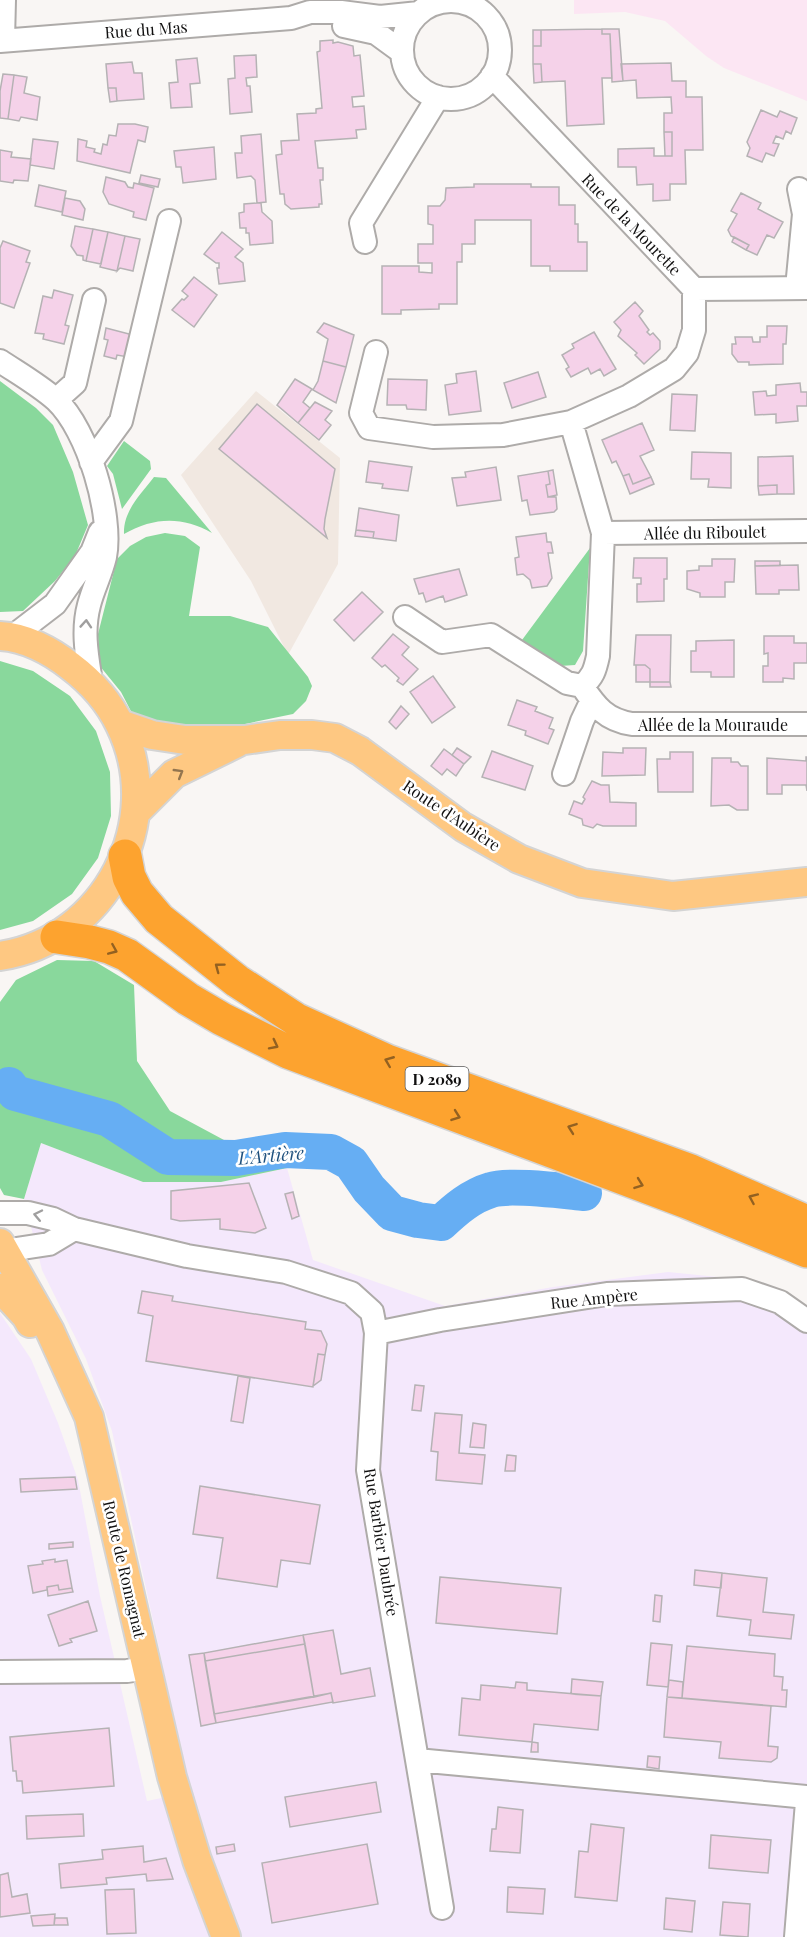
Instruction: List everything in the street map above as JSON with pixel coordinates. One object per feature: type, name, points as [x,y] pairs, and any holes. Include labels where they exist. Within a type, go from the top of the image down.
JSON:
[{"type":"highway","name":"D 2089","points":[[125,856],[129,877],[137,893],[159,919],[237,981],[297,1020],[387,1061],[692,1171],[807,1222]]},
{"type":"highway","name":"D 2089","points":[[57,937],[90,942],[127,955],[188,999],[288,1052],[687,1202],[807,1251]]},
{"type":"main road","points":[[0,973],[10,954],[57,937],[85,915],[108,888],[125,856],[136,812],[134,767],[120,724],[91,682],[55,654],[6,636]]},
{"type":"main road","name":"Route d'Aubière","points":[[120,724],[152,735],[185,740],[245,740],[280,735],[335,738],[360,751],[463,827],[519,859],[582,883],[673,896],[807,882]]},
{"type":"main road","name":"Route d'Aubière","points":[[136,812],[174,774],[245,740]]},
{"type":"main road","name":"Route de Romagnat","points":[[1,1247],[50,1331],[88,1417],[141,1669]]},
{"type":"main road","name":"Route de Romagnat","points":[[0,1288],[26,1316],[51,1364],[83,1440],[141,1669],[197,1860],[209,1910]]},
{"type":"main road","points":[[209,1910],[215,1937]]},
{"type":"main road","points":[[209,1910],[226,1937]]},
{"type":"street","points":[[1,40],[4,0]]},
{"type":"street","points":[[451,0],[475,7],[485,14],[493,24],[498,36],[500,50],[498,64],[484,86],[474,93],[450,99],[438,97],[420,88],[412,80],[403,62],[402,52],[405,31],[419,13],[428,6],[451,0]]},
{"type":"street","name":"Rue du Mas","points":[[1,40],[291,18],[310,12],[341,12],[380,17],[419,13]]},
{"type":"street","name":"Rue du Mas","points":[[291,18],[309,25],[361,28],[376,33],[402,52]]},
{"type":"street","name":"Rue de la Mourette","points":[[492,76],[694,289],[802,288]]},
{"type":"street","points":[[365,242],[360,223],[438,97]]},
{"type":"street","points":[[799,189],[804,214],[802,288]]},
{"type":"street","points":[[91,462],[121,421],[169,221]]},
{"type":"street","points":[[376,352],[361,413],[369,428],[445,437],[503,435],[571,422],[629,396],[674,369],[687,353],[694,330],[694,289]]},
{"type":"street","points":[[56,400],[75,382],[93,300]]},
{"type":"street","points":[[0,361],[56,400],[69,416],[91,462],[100,492],[105,520],[105,557],[86,620],[85,640],[91,682]]},
{"type":"street","points":[[564,774],[582,721],[590,679],[595,671],[598,656],[603,533],[571,422]]},
{"type":"street","points":[[6,636],[55,604],[93,552],[105,520]]},
{"type":"street","name":"Allée du Riboulet","points":[[603,533],[807,531]]},
{"type":"street","name":"Allée de la Mouraude","points":[[405,617],[442,642],[491,635],[587,693],[606,715],[618,722],[632,724],[807,724]]},
{"type":"street","name":"Rue Barbier Daubrée","points":[[0,1213],[28,1213],[53,1219],[74,1229],[187,1256],[285,1272],[351,1293],[372,1312],[376,1333],[368,1470],[442,1908]]},
{"type":"street","points":[[1,1247],[48,1244],[74,1229]]},
{"type":"street","name":"Rue Ampère","points":[[376,1333],[440,1320],[608,1294],[742,1289],[780,1302],[807,1321]]},
{"type":"street","points":[[0,1672],[39,1673],[141,1669]]},
{"type":"street","points":[[417,1760],[807,1797]]},
{"type":"street","points":[[796,1937],[807,1802]]},
{"type":"shaded area","points":[[574,0],[807,0],[807,101],[724,68],[706,56],[665,21],[625,12],[574,14]]},
{"type":"shaded area","points":[[256,391],[340,458],[338,564],[288,655],[251,581],[181,475]]},
{"type":"shaded area","points":[[41,1143],[143,1182],[221,1182],[287,1168],[313,1260],[445,1306],[553,1287],[668,1272],[758,1281],[807,1308],[807,1937],[0,1937],[0,1313],[31,1359],[58,1423],[78,1480],[100,1596],[147,1801],[190,1792],[112,1431],[86,1359],[42,1270],[24,1199]]},
{"type":"green space","points":[[0,381],[36,408],[53,425],[73,472],[88,525],[75,556],[55,581],[23,611],[0,612]]},
{"type":"green space","points":[[124,441],[150,461],[151,469],[122,509],[113,474],[107,466]]},
{"type":"green space","points":[[154,477],[166,478],[212,533],[201,527],[179,521],[168,521],[146,524],[124,534],[126,518],[130,510]]},
{"type":"green space","points":[[165,533],[185,536],[200,547],[189,616],[230,616],[268,627],[308,677],[312,686],[306,701],[293,714],[192,735],[134,717],[121,692],[99,665],[98,634],[117,559],[130,546],[146,537]]},
{"type":"green space","points":[[590,548],[583,651],[575,665],[560,666],[522,640]]},
{"type":"green space","points":[[0,661],[33,671],[70,696],[96,731],[110,772],[111,816],[98,858],[72,894],[33,921],[0,930]]},
{"type":"green space","points":[[57,960],[94,961],[134,985],[137,1061],[170,1111],[237,1147],[287,1168],[221,1182],[143,1182],[41,1143],[24,1199],[4,1195],[0,1188],[0,1002],[16,980]]},
{"type":"building","points":[[602,29],[602,34],[610,34],[612,78],[602,78],[604,124],[567,126],[565,81],[542,82],[541,64],[533,64],[533,46],[541,46],[541,30]]},
{"type":"building","points":[[602,29],[619,29],[623,81],[612,82],[610,34],[602,34]]},
{"type":"building","points":[[533,30],[541,30],[541,46],[533,46]]},
{"type":"building","points":[[333,40],[333,43],[353,46],[354,56],[360,55],[364,96],[352,97],[353,107],[364,106],[366,129],[356,130],[357,138],[315,141],[318,168],[323,168],[323,180],[320,180],[322,204],[319,204],[319,207],[291,209],[285,204],[284,194],[280,194],[276,155],[282,154],[281,141],[299,140],[297,114],[316,113],[316,109],[322,108],[317,52],[320,51],[320,41]]},
{"type":"building","points":[[256,55],[257,77],[246,78],[247,86],[250,86],[252,112],[230,114],[228,79],[235,78],[234,56]]},
{"type":"building","points":[[197,58],[200,83],[190,84],[192,107],[171,108],[169,83],[178,82],[176,60]]},
{"type":"building","points":[[132,62],[134,73],[142,73],[144,99],[117,101],[116,88],[108,88],[106,64]]},
{"type":"building","points":[[671,63],[672,81],[686,81],[686,97],[702,97],[703,150],[685,150],[686,184],[670,184],[670,200],[653,201],[653,184],[637,185],[636,167],[618,167],[618,149],[654,148],[654,156],[672,156],[672,132],[664,132],[664,113],[672,113],[671,97],[637,98],[636,80],[623,81],[621,64]]},
{"type":"building","points":[[533,64],[541,64],[542,82],[534,83]]},
{"type":"building","points":[[3,74],[14,75],[8,119],[0,118],[0,91]]},
{"type":"building","points":[[14,75],[27,77],[24,93],[40,97],[37,120],[21,117],[19,121],[8,119]]},
{"type":"building","points":[[108,88],[116,88],[117,101],[110,102]]},
{"type":"building","points":[[761,110],[777,117],[780,111],[797,118],[791,134],[786,131],[783,139],[776,136],[773,143],[779,144],[774,156],[766,153],[762,162],[747,156],[750,148],[747,142]]},
{"type":"building","points":[[118,124],[148,127],[145,142],[138,140],[130,173],[77,161],[78,139],[87,141],[86,147],[95,149],[94,152],[101,154],[103,144],[107,145],[109,135],[116,136]]},
{"type":"building","points":[[664,132],[672,132],[672,156],[665,156]]},
{"type":"building","points":[[261,134],[266,202],[257,203],[255,180],[251,176],[237,178],[235,153],[242,153],[241,136]]},
{"type":"building","points":[[33,139],[58,142],[54,169],[30,165]]},
{"type":"building","points":[[214,147],[216,179],[183,183],[181,167],[176,167],[174,151]]},
{"type":"building","points":[[0,150],[12,152],[11,157],[31,159],[28,181],[14,180],[13,183],[0,181]]},
{"type":"building","points":[[141,175],[160,179],[158,187],[139,183]]},
{"type":"building","points":[[106,177],[125,182],[128,187],[133,188],[134,183],[154,188],[146,220],[133,217],[134,212],[109,204],[103,192]]},
{"type":"building","points":[[474,184],[531,184],[531,187],[559,187],[559,205],[575,205],[578,242],[587,242],[587,271],[550,271],[550,266],[531,266],[531,220],[475,220],[475,244],[462,244],[462,262],[457,262],[457,304],[439,304],[439,309],[401,310],[401,314],[382,314],[382,266],[419,266],[419,272],[432,273],[432,263],[418,263],[418,244],[433,244],[433,225],[428,224],[428,206],[440,206],[445,200],[446,188],[474,187]]},
{"type":"building","points":[[39,185],[66,191],[62,212],[35,206]]},
{"type":"building","points":[[741,193],[761,203],[758,209],[783,222],[774,238],[767,235],[757,255],[746,250],[749,245],[731,236],[728,230],[737,214],[731,211]]},
{"type":"building","points":[[65,198],[80,201],[85,209],[83,220],[62,215]]},
{"type":"building","points":[[261,203],[262,212],[272,221],[273,243],[250,245],[249,233],[246,233],[246,228],[240,228],[239,213],[244,212],[244,204]]},
{"type":"building","points":[[75,226],[93,229],[86,261],[83,260],[83,256],[77,255],[71,246]]},
{"type":"building","points":[[93,229],[108,232],[101,264],[86,261]]},
{"type":"building","points":[[108,232],[125,236],[117,271],[100,267]]},
{"type":"building","points":[[222,232],[243,249],[235,257],[243,263],[245,281],[219,284],[217,268],[219,268],[219,263],[204,254]]},
{"type":"building","points":[[125,236],[140,239],[133,271],[120,268],[117,271]]},
{"type":"building","points":[[734,237],[749,245],[746,250],[732,242]]},
{"type":"building","points":[[3,241],[30,251],[26,262],[30,263],[14,308],[0,303],[0,248]]},
{"type":"building","points":[[194,277],[217,295],[194,327],[172,310],[188,296],[182,291]]},
{"type":"building","points":[[54,290],[73,295],[65,325],[69,326],[64,344],[43,339],[44,334],[35,333],[43,296],[52,298]]},
{"type":"building","points":[[635,302],[643,311],[639,316],[649,330],[647,332],[650,335],[653,333],[660,341],[660,349],[644,364],[635,355],[637,353],[618,336],[621,330],[614,322]]},
{"type":"building","points":[[324,323],[354,335],[346,367],[323,361],[328,339],[317,332]]},
{"type":"building","points":[[767,326],[787,326],[786,344],[783,344],[783,364],[749,365],[749,362],[738,362],[732,354],[732,344],[736,344],[735,337],[752,337],[753,342],[760,342],[760,337],[767,337]]},
{"type":"building","points":[[106,328],[133,335],[128,357],[117,355],[116,359],[104,356],[108,340],[104,339]]},
{"type":"building","points":[[594,332],[616,369],[604,376],[600,369],[591,374],[588,368],[571,377],[566,369],[569,367],[562,355],[574,348],[572,344]]},
{"type":"building","points":[[323,361],[346,367],[336,403],[313,390]]},
{"type":"building","points":[[476,371],[481,411],[449,415],[445,385],[457,383],[456,374]]},
{"type":"building","points":[[538,372],[546,397],[512,408],[504,383]]},
{"type":"building","points":[[295,379],[312,389],[303,402],[310,408],[298,423],[277,405]]},
{"type":"building","points":[[388,379],[427,380],[426,410],[407,409],[406,405],[387,405]]},
{"type":"building","points":[[800,383],[801,392],[807,392],[807,406],[797,406],[798,421],[776,423],[776,414],[755,415],[753,392],[766,391],[767,396],[776,395],[776,385]]},
{"type":"building","points":[[672,394],[697,395],[695,431],[670,430]]},
{"type":"building","points":[[315,402],[332,411],[325,420],[331,425],[319,440],[298,423]]},
{"type":"building","points":[[257,404],[335,469],[325,519],[324,529],[327,538],[219,449]]},
{"type":"building","points":[[642,423],[654,450],[640,456],[651,477],[633,484],[629,474],[623,476],[616,461],[612,463],[602,440]]},
{"type":"building","points":[[692,452],[731,453],[731,488],[708,487],[709,479],[691,479]]},
{"type":"building","points":[[793,456],[794,494],[777,494],[777,485],[758,486],[758,457]]},
{"type":"building","points":[[369,461],[412,467],[408,491],[382,488],[383,484],[366,482]]},
{"type":"building","points":[[496,467],[501,500],[457,506],[452,478],[466,477],[465,472]]},
{"type":"building","points":[[553,470],[557,495],[548,497],[546,485],[550,484],[548,471]]},
{"type":"building","points":[[548,471],[550,484],[546,485],[548,497],[556,497],[557,509],[554,512],[530,515],[527,500],[522,501],[518,476]]},
{"type":"building","points":[[629,474],[633,484],[651,477],[654,484],[630,494],[623,476]]},
{"type":"building","points":[[777,485],[777,494],[759,495],[758,486]]},
{"type":"building","points":[[359,508],[399,515],[396,541],[373,538],[374,532],[356,530]]},
{"type":"building","points":[[356,530],[374,532],[373,538],[355,536]]},
{"type":"building","points":[[546,533],[547,542],[551,542],[553,553],[548,553],[552,578],[547,586],[532,588],[530,580],[523,574],[517,575],[515,558],[519,557],[516,537]]},
{"type":"building","points":[[634,558],[667,558],[664,601],[637,602],[637,584],[641,584],[641,578],[633,578]]},
{"type":"building","points":[[712,559],[735,559],[734,582],[725,582],[725,597],[700,597],[700,593],[687,589],[687,571],[699,570],[699,566],[712,566]]},
{"type":"building","points":[[755,561],[780,561],[780,566],[755,566]]},
{"type":"building","points":[[798,565],[799,590],[779,590],[779,594],[756,594],[755,566]]},
{"type":"building","points":[[459,569],[467,595],[445,602],[443,596],[426,602],[423,593],[419,594],[414,579]]},
{"type":"building","points":[[362,592],[383,612],[354,641],[334,620]]},
{"type":"building","points":[[393,634],[409,647],[402,655],[418,669],[403,685],[385,665],[382,667],[372,658]]},
{"type":"building","points":[[636,635],[671,635],[670,682],[650,682],[650,669],[645,665],[634,665]]},
{"type":"building","points":[[764,636],[794,636],[794,643],[807,643],[807,663],[794,663],[794,679],[783,678],[783,682],[763,682],[763,666],[768,666],[768,653],[764,654]]},
{"type":"building","points":[[734,640],[734,677],[711,677],[711,672],[691,672],[691,651],[696,651],[696,641]]},
{"type":"building","points":[[636,665],[645,665],[650,669],[650,682],[636,682]]},
{"type":"building","points":[[433,676],[455,707],[432,723],[410,692]]},
{"type":"building","points":[[650,682],[670,682],[671,687],[650,687]]},
{"type":"building","points":[[517,700],[537,707],[535,711],[553,718],[549,728],[554,730],[548,744],[525,735],[526,731],[508,725]]},
{"type":"building","points":[[401,706],[409,714],[396,729],[389,722]]},
{"type":"building","points":[[457,748],[471,757],[464,764],[452,755]]},
{"type":"building","points":[[623,748],[646,748],[645,775],[602,776],[603,752],[623,753]]},
{"type":"building","points":[[444,749],[464,764],[456,776],[447,769],[442,775],[431,766]]},
{"type":"building","points":[[492,751],[533,766],[525,790],[482,777]]},
{"type":"building","points":[[670,752],[693,752],[693,792],[658,792],[657,759],[670,759]]},
{"type":"building","points":[[806,757],[807,791],[806,785],[782,785],[782,794],[767,794],[767,758],[806,761]]},
{"type":"building","points":[[712,758],[731,758],[731,762],[748,766],[748,810],[737,810],[729,805],[711,806]]},
{"type":"building","points":[[592,781],[601,785],[609,785],[610,802],[636,803],[636,826],[597,824],[593,828],[583,825],[582,819],[569,814],[574,801],[582,804],[585,799],[583,797]]},
{"type":"building","points":[[249,1183],[266,1228],[255,1233],[220,1229],[220,1219],[180,1221],[171,1219],[171,1191]]},
{"type":"building","points":[[293,1192],[299,1216],[292,1219],[285,1194]]},
{"type":"building","points":[[142,1291],[173,1296],[172,1301],[306,1322],[305,1329],[321,1331],[327,1344],[325,1355],[318,1354],[313,1387],[146,1361],[153,1316],[138,1313]]},
{"type":"building","points":[[318,1354],[325,1355],[321,1380],[313,1386]]},
{"type":"building","points":[[238,1376],[250,1378],[243,1423],[231,1421]]},
{"type":"building","points":[[415,1385],[424,1386],[421,1411],[412,1410]]},
{"type":"building","points":[[435,1413],[462,1415],[459,1453],[485,1455],[482,1484],[436,1480],[438,1452],[431,1451]]},
{"type":"building","points":[[473,1423],[486,1425],[484,1448],[470,1447]]},
{"type":"building","points":[[507,1455],[516,1456],[515,1471],[505,1471]]},
{"type":"building","points":[[75,1477],[77,1489],[21,1492],[20,1479]]},
{"type":"building","points":[[200,1486],[320,1505],[310,1564],[281,1560],[277,1587],[217,1578],[223,1538],[193,1534]]},
{"type":"building","points":[[73,1542],[73,1547],[49,1549],[49,1544]]},
{"type":"building","points":[[55,1559],[55,1562],[67,1560],[72,1588],[59,1590],[58,1585],[33,1593],[28,1566],[43,1564],[42,1561]]},
{"type":"building","points":[[695,1570],[722,1573],[721,1588],[694,1585]]},
{"type":"building","points":[[722,1573],[767,1578],[763,1612],[794,1615],[791,1639],[749,1635],[751,1620],[717,1616]]},
{"type":"building","points":[[440,1577],[561,1588],[557,1634],[436,1623]]},
{"type":"building","points":[[58,1585],[59,1590],[72,1588],[73,1592],[48,1596],[47,1587]]},
{"type":"building","points":[[655,1595],[662,1596],[660,1622],[653,1621]]},
{"type":"building","points":[[88,1601],[97,1631],[70,1639],[72,1642],[59,1646],[48,1615]]},
{"type":"building","points":[[333,1630],[341,1674],[370,1668],[375,1696],[333,1703],[331,1693],[314,1697],[303,1635]]},
{"type":"building","points":[[303,1635],[305,1644],[205,1661],[204,1653]]},
{"type":"building","points":[[651,1643],[672,1645],[668,1687],[647,1685]]},
{"type":"building","points":[[305,1644],[314,1697],[214,1714],[205,1661]]},
{"type":"building","points":[[687,1646],[775,1654],[774,1676],[783,1677],[782,1690],[787,1690],[786,1707],[682,1698]]},
{"type":"building","points":[[204,1653],[216,1723],[201,1726],[189,1655]]},
{"type":"building","points":[[572,1679],[603,1682],[601,1696],[571,1694]]},
{"type":"building","points":[[669,1680],[683,1682],[682,1698],[667,1697]]},
{"type":"building","points":[[516,1682],[527,1683],[527,1690],[601,1696],[598,1730],[534,1724],[532,1742],[459,1735],[462,1698],[480,1700],[481,1685],[515,1688]]},
{"type":"building","points":[[331,1693],[333,1702],[216,1723],[214,1714]]},
{"type":"building","points":[[667,1697],[771,1706],[768,1746],[778,1747],[777,1758],[771,1762],[719,1758],[721,1742],[664,1737]]},
{"type":"building","points":[[109,1728],[114,1786],[23,1793],[22,1781],[17,1781],[16,1771],[13,1771],[10,1737]]},
{"type":"building","points":[[532,1742],[538,1743],[538,1752],[531,1752]]},
{"type":"building","points":[[648,1756],[660,1757],[659,1769],[647,1767]]},
{"type":"building","points":[[376,1782],[381,1812],[290,1827],[285,1797]]},
{"type":"building","points":[[498,1807],[523,1810],[520,1853],[490,1851],[492,1829],[496,1829]]},
{"type":"building","points":[[83,1814],[84,1836],[27,1839],[26,1816]]},
{"type":"building","points":[[591,1824],[624,1828],[617,1901],[575,1897],[579,1851],[588,1852]]},
{"type":"building","points":[[711,1835],[771,1840],[768,1873],[709,1868]]},
{"type":"building","points":[[234,1844],[235,1851],[217,1854],[216,1847]]},
{"type":"building","points":[[367,1844],[378,1904],[272,1923],[262,1863]]},
{"type":"building","points":[[143,1846],[144,1862],[166,1858],[173,1879],[147,1881],[146,1874],[106,1878],[107,1884],[61,1888],[59,1864],[103,1859],[102,1850]]},
{"type":"building","points":[[8,1873],[12,1897],[27,1894],[30,1913],[0,1917],[0,1875]]},
{"type":"building","points":[[508,1887],[545,1889],[543,1914],[507,1912]]},
{"type":"building","points":[[134,1889],[136,1933],[107,1934],[105,1890]]},
{"type":"building","points":[[666,1898],[695,1901],[692,1932],[664,1929]]},
{"type":"building","points":[[723,1902],[750,1904],[748,1937],[720,1935]]},
{"type":"building","points":[[55,1914],[54,1925],[33,1926],[31,1916]]},
{"type":"building","points":[[55,1918],[67,1918],[68,1925],[54,1925]]},
{"type":"waterway","name":"L'Artière","points":[[9,1085],[15,1093],[109,1119],[168,1157],[236,1158],[285,1150],[331,1152],[351,1163],[369,1189],[392,1213],[418,1220],[441,1223],[470,1199],[499,1188],[536,1188],[584,1193]]}]
